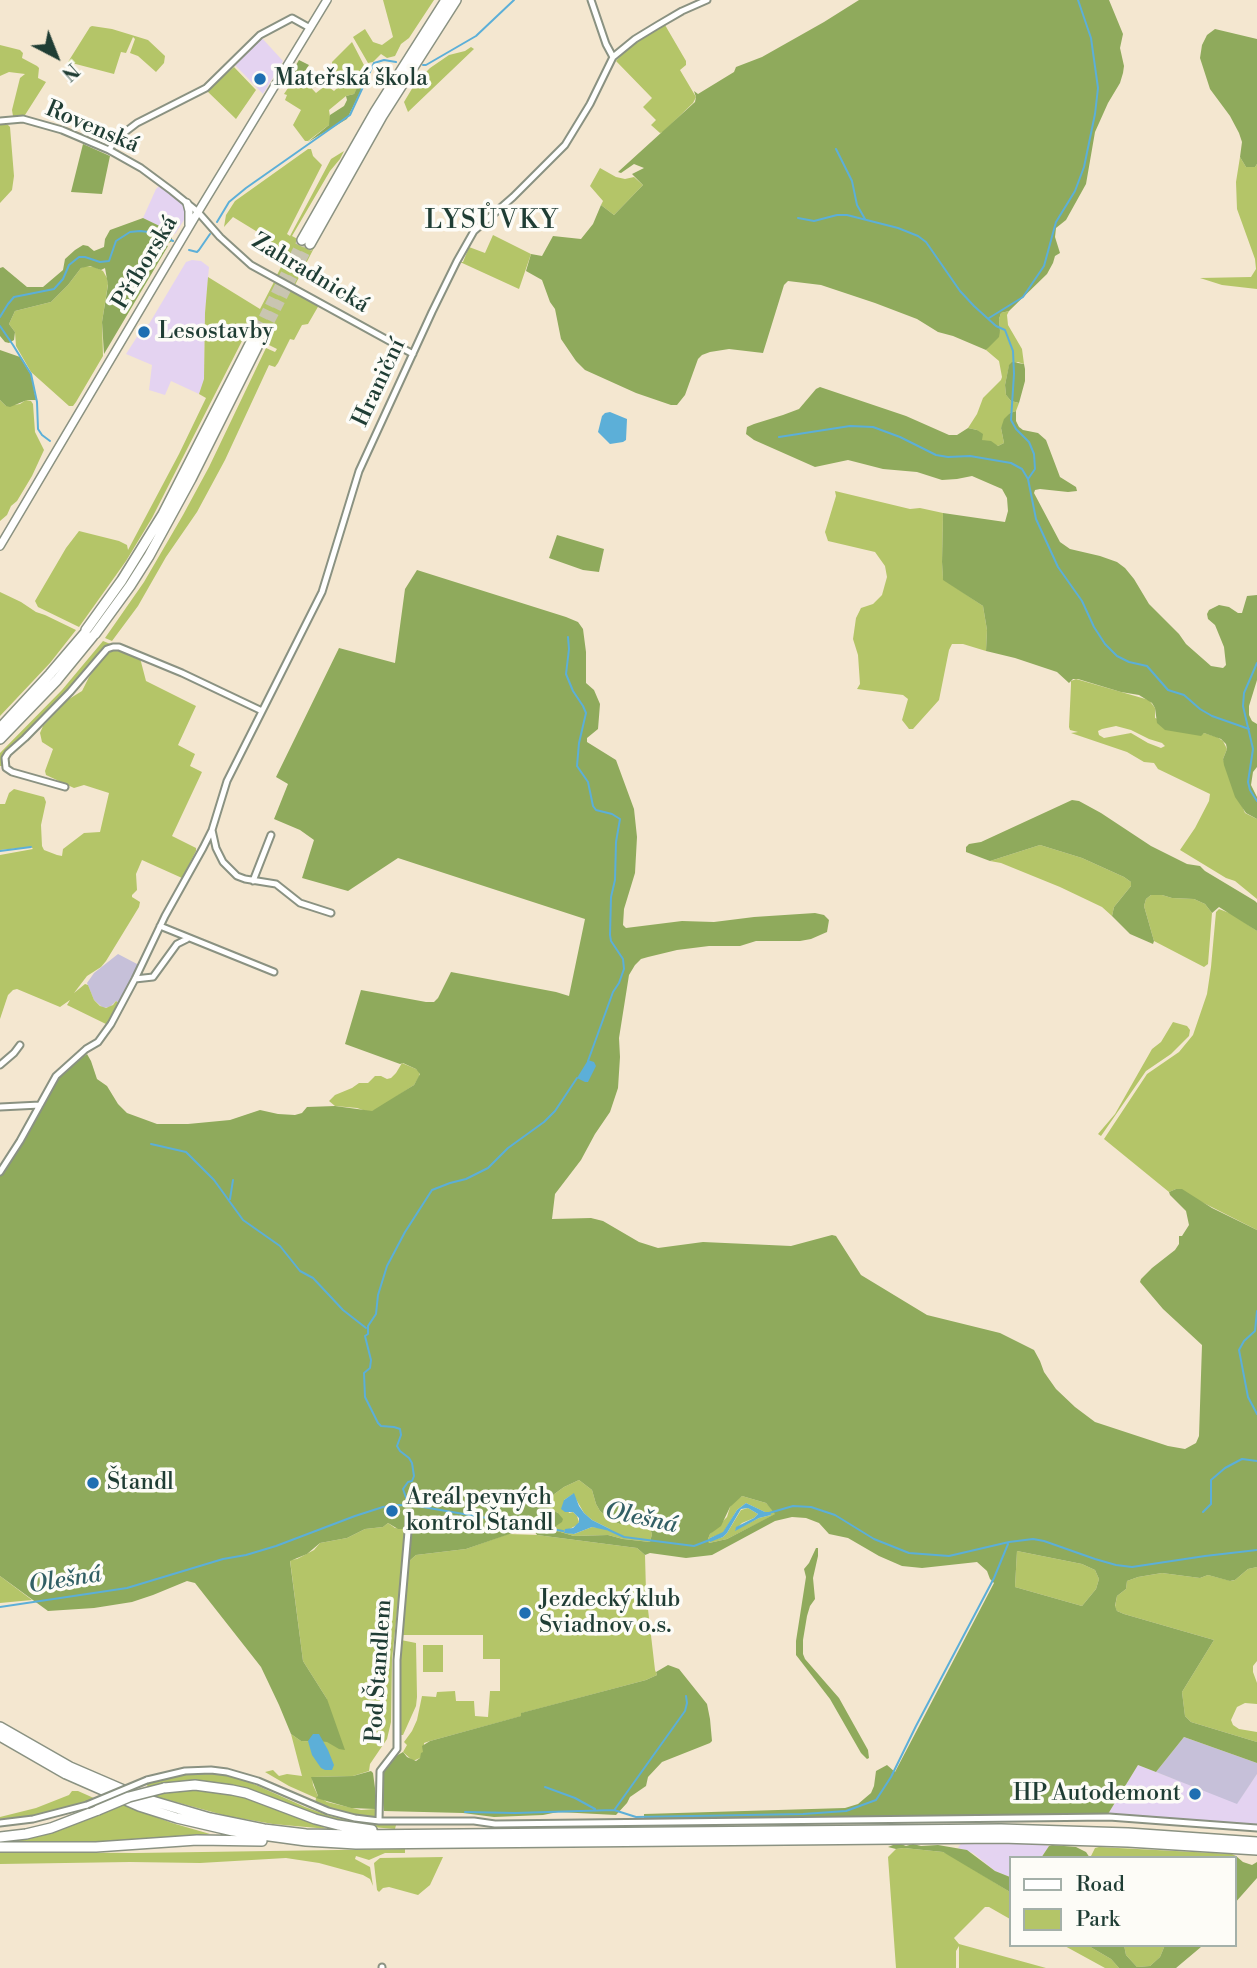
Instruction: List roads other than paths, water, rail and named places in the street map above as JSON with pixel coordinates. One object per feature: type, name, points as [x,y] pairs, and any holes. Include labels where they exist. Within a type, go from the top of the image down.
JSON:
[{"type":"highway","points":[[446,0],[375,112],[306,242],[456,0]]},
{"type":"highway","points":[[0,729],[130,586],[191,479],[254,343]]},
{"type":"highway","points":[[0,739],[57,680],[90,633]]},
{"type":"highway","points":[[0,1727],[52,1758],[105,1784],[151,1801],[200,1816],[264,1829],[306,1834],[1001,1829],[1257,1842]]},
{"type":"highway","points":[[0,1736],[66,1774],[139,1806],[233,1831],[306,1841]]},
{"type":"highway","points":[[0,1837],[51,1828],[130,1797],[185,1785],[217,1787],[246,1793],[296,1813],[338,1825],[430,1835]]},
{"type":"highway","points":[[0,1847],[96,1847],[211,1839],[368,1844],[1001,1838],[1140,1842],[1257,1850]]},
{"type":"main road","name":"Příborská","points":[[0,546],[327,0]]},
{"type":"main road","points":[[187,203],[188,229]]},
{"type":"street","points":[[592,0],[612,57],[658,25],[707,0]]},
{"type":"street","points":[[109,150],[116,139],[137,123],[206,88],[260,35],[292,18],[310,28]]},
{"type":"street","name":"Hraniční","points":[[212,830],[226,781],[322,592],[359,471],[457,261],[474,231],[565,145],[590,104],[612,57]]},
{"type":"street","name":"Rovenská","points":[[0,121],[23,119],[62,130],[109,150],[141,168],[198,212]]},
{"type":"street","name":"Zahradnická","points":[[198,212],[220,237],[251,265],[413,354]]},
{"type":"street","points":[[65,787],[12,772],[6,768],[5,758],[70,692],[107,649],[120,647],[262,711]]},
{"type":"street","points":[[212,830],[223,862],[237,876],[276,884],[300,903],[331,913]]},
{"type":"street","points":[[0,1172],[56,1076],[86,1049],[98,1042],[111,1024],[212,830]]},
{"type":"street","points":[[253,881],[271,835]]},
{"type":"street","points":[[160,926],[274,972]]},
{"type":"street","points":[[135,979],[153,977],[177,944],[188,938]]},
{"type":"street","points":[[0,1065],[20,1045]]},
{"type":"street","points":[[0,1107],[40,1105]]},
{"type":"street","name":"Pod Štandlem","points":[[379,1821],[380,1771],[397,1749],[397,1660],[409,1520]]},
{"type":"street","points":[[0,1824],[33,1819],[87,1805],[147,1780],[185,1771],[227,1772],[258,1781],[328,1811],[379,1821],[474,1821],[495,1824],[1109,1817],[1257,1828]]},
{"type":"water","points":[[610,412],[627,419],[626,440],[623,442],[610,444],[598,432],[602,416]]},
{"type":"water","points":[[588,1060],[596,1066],[588,1082],[585,1082],[577,1078]]},
{"type":"water","points":[[574,1493],[584,1513],[610,1531],[592,1527],[574,1534],[564,1533],[565,1529],[573,1528],[579,1522],[573,1512],[561,1509],[564,1500]]},
{"type":"water","points":[[746,1503],[770,1512],[771,1515],[759,1518],[735,1531],[736,1527],[758,1514],[748,1508],[741,1509],[727,1533],[710,1542],[710,1538],[723,1532],[737,1510]]},
{"type":"water","points":[[313,1734],[319,1734],[328,1750],[334,1765],[332,1770],[321,1768],[312,1755],[308,1741]]},
{"type":"waterway","points":[[423,65],[476,36],[514,0]]},
{"type":"waterway","points":[[989,318],[1023,297],[1044,266],[1056,222],[1075,191],[1084,167],[1098,88],[1091,38],[1078,0]]},
{"type":"waterway","points":[[217,222],[229,202],[246,188],[350,115],[374,63],[384,60],[396,62]]},
{"type":"waterway","points":[[836,149],[852,181],[857,205],[865,219]]},
{"type":"waterway","points":[[798,218],[814,221],[847,215],[918,236],[926,242],[960,291],[996,326],[1005,330],[1013,351],[1011,420],[1029,442],[1034,454],[1035,469],[1028,479],[1036,519],[1058,567],[1082,601],[1094,627],[1117,656],[1147,666],[1168,690],[1184,695],[1212,716],[1249,729]]},
{"type":"waterway","points":[[0,317],[14,297],[54,289],[63,279],[69,265],[79,257],[100,262],[109,261],[116,241],[130,232],[157,233],[173,241]]},
{"type":"waterway","points":[[189,250],[197,252],[210,234]]},
{"type":"waterway","points":[[0,326],[31,374],[37,402],[38,429],[50,441]]},
{"type":"waterway","points":[[779,437],[850,426],[873,427],[936,455],[970,456],[1011,463],[1022,469],[1028,479]]},
{"type":"waterway","points":[[568,637],[566,674],[586,713],[577,766],[588,782],[596,810],[620,819],[611,897],[610,935],[623,959],[624,969],[588,1061]]},
{"type":"waterway","points":[[1257,663],[1244,693],[1243,706],[1253,749],[1248,782],[1257,801]]},
{"type":"waterway","points":[[0,851],[31,847]]},
{"type":"waterway","points":[[409,1506],[403,1489],[414,1476],[412,1463],[397,1446],[400,1429],[381,1426],[365,1397],[364,1373],[370,1368],[371,1360],[365,1336],[376,1314],[378,1295],[387,1266],[432,1190],[466,1179],[488,1168],[508,1148],[555,1111],[577,1078]]},
{"type":"waterway","points":[[151,1144],[186,1152],[214,1180],[243,1220],[280,1246],[300,1271],[313,1278],[343,1310],[366,1328]]},
{"type":"waterway","points":[[230,1199],[233,1180]]},
{"type":"waterway","points":[[1257,1311],[1255,1331],[1239,1350],[1248,1397],[1257,1414]]},
{"type":"waterway","points":[[1203,1512],[1211,1504],[1211,1480],[1242,1459],[1257,1461]]},
{"type":"waterway","name":"Olešná","points":[[0,1607],[127,1588],[276,1546],[383,1507],[417,1506],[563,1531]]},
{"type":"waterway","name":"Olešná","points":[[769,1513],[793,1506],[811,1507],[835,1515],[874,1539],[909,1553],[949,1556],[1033,1539],[1116,1565],[1132,1567],[1257,1550]]},
{"type":"waterway","name":"Olešná","points":[[609,1530],[624,1537],[694,1546],[712,1539]]},
{"type":"waterway","points":[[465,1812],[614,1810],[636,1817],[803,1814],[846,1811],[876,1800],[891,1777],[994,1578],[1008,1544]]},
{"type":"waterway","points":[[615,1809],[685,1711],[686,1696]]},
{"type":"waterway","points":[[545,1787],[595,1809]]},
{"type":"tunnel","points":[[251,342],[302,240]]},
{"type":"tunnel","points":[[258,345],[310,244]]},
{"type":"place","name":"Mateřská škola","points":[[260,79]]},
{"type":"place","name":"Lesostavby","points":[[144,332]]},
{"type":"place","name":"Štandl","points":[[93,1483]]},
{"type":"place","name":"Areál pevných kontrol Štandl","points":[[392,1511]]},
{"type":"place","name":"Jezdecký klub Sviadnov o.s.","points":[[525,1613]]},
{"type":"place","name":"HP Autodemont","points":[[1195,1794]]},
{"type":"district","name":"LYSŮVKY","points":[[492,222]]}]
